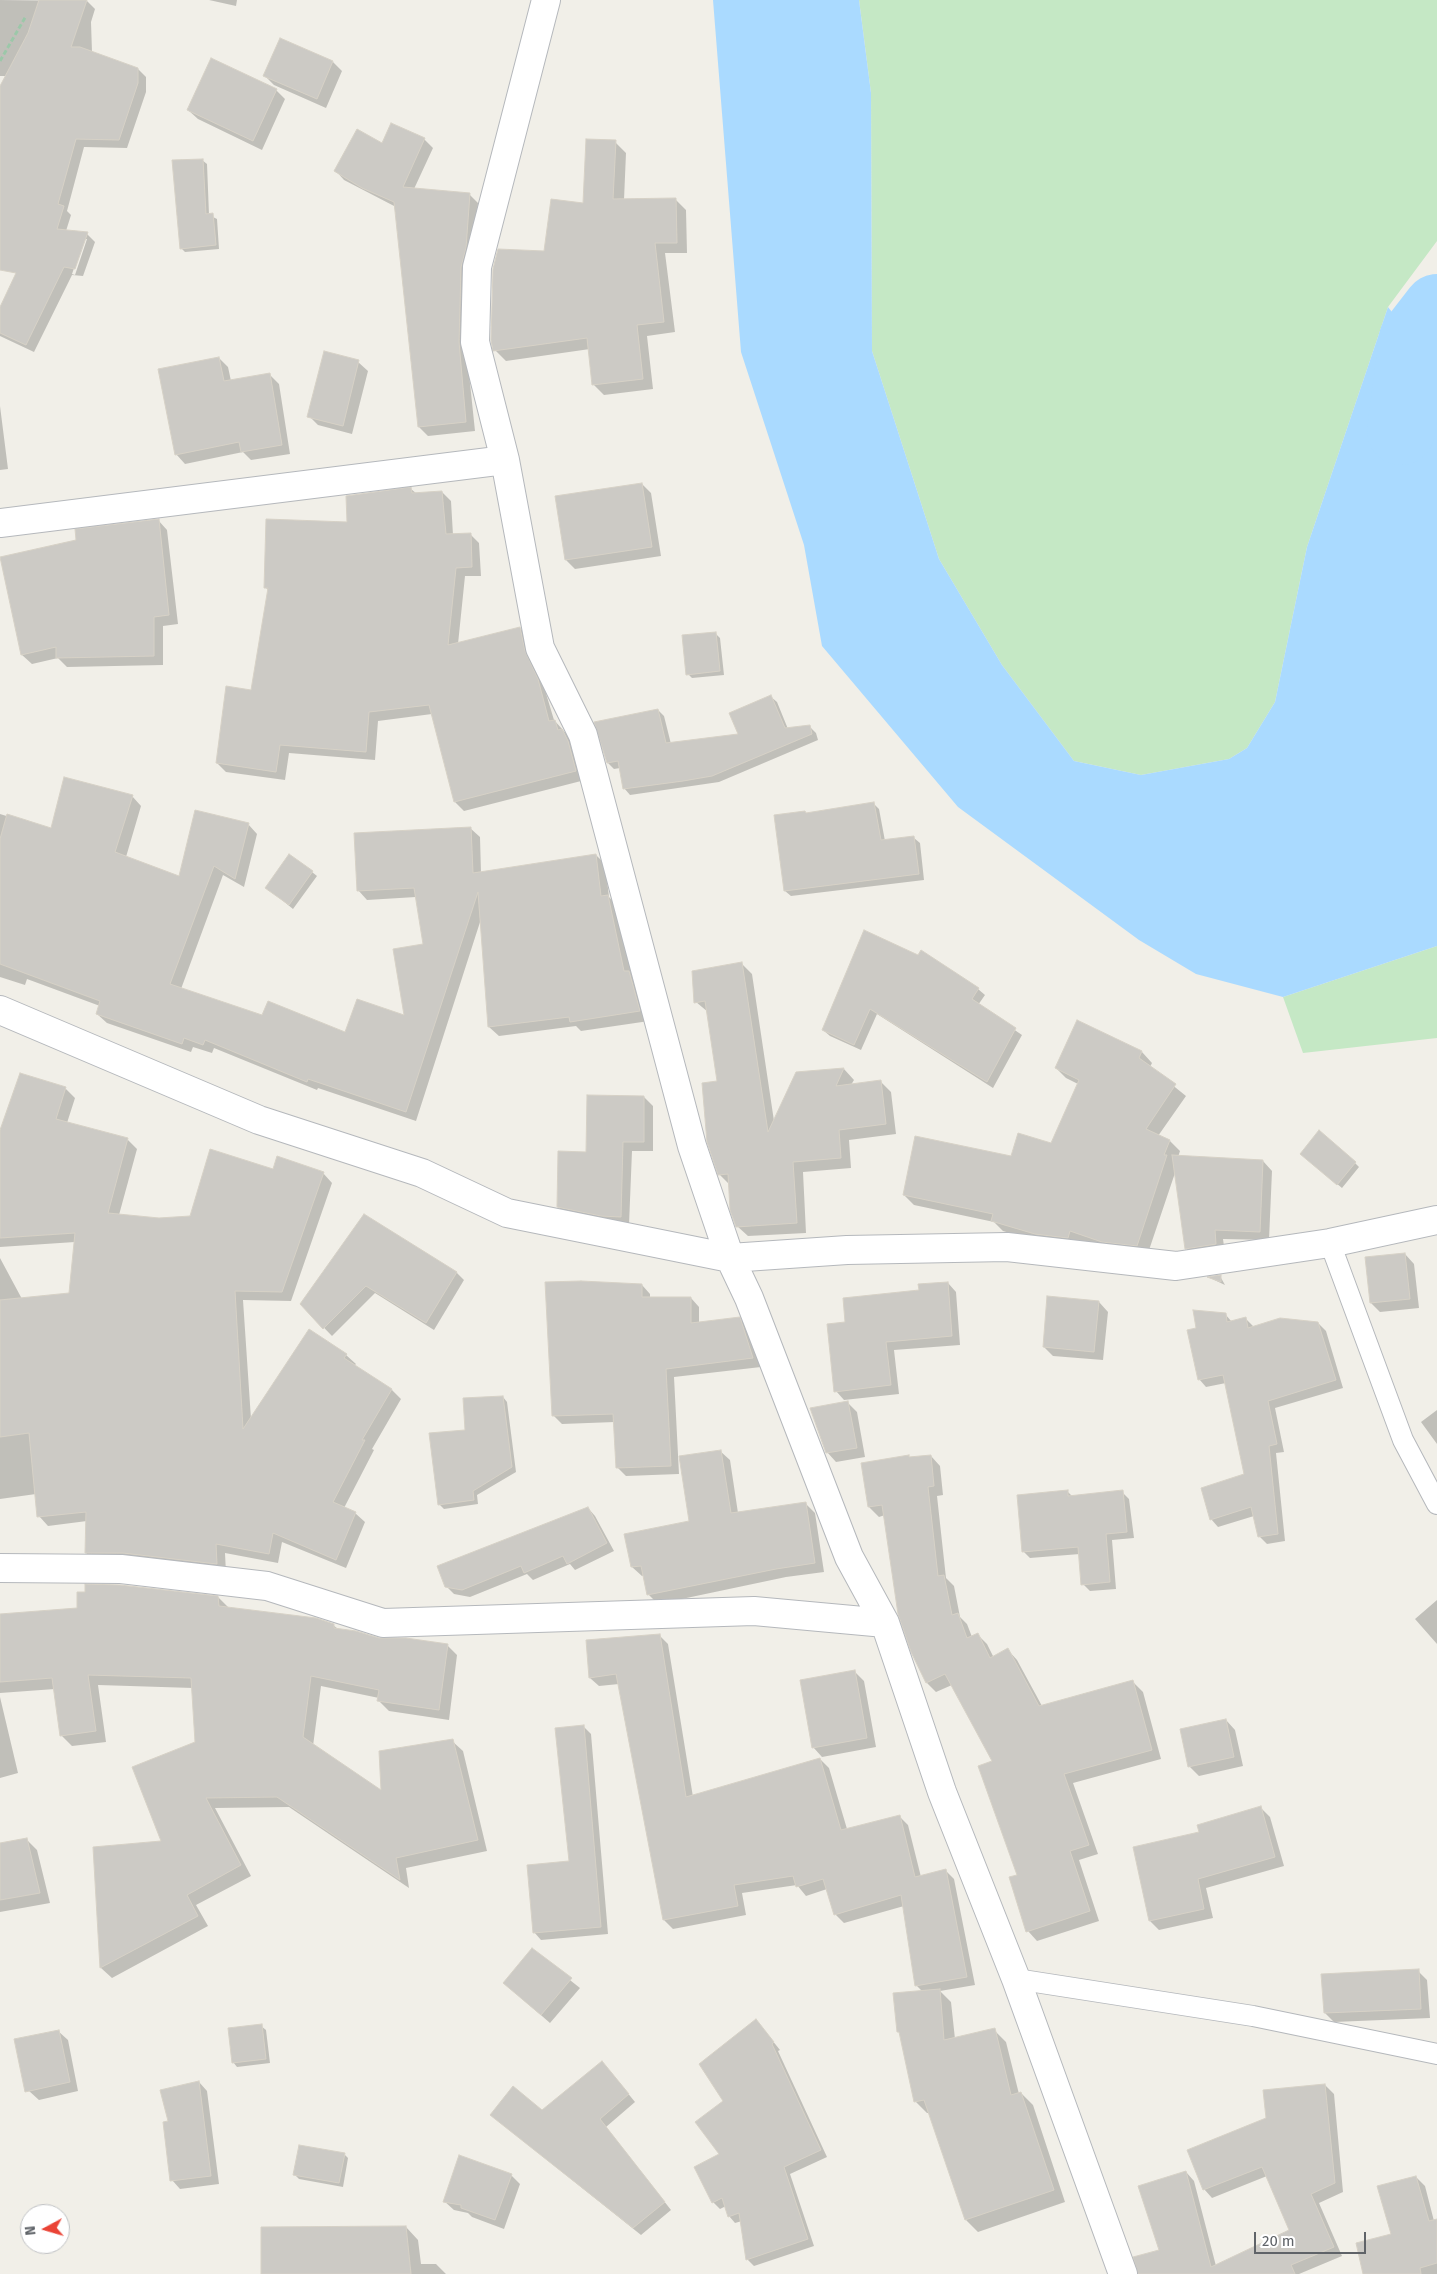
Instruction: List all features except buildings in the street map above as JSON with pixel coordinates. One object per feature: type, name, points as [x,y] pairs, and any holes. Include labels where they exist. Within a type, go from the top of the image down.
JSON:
[{"type":"street","points":[[546,0],[477,267],[475,342],[505,460],[540,648],[583,735],[692,1146],[730,1258],[749,1298],[849,1557],[885,1623],[942,1792],[1016,1979],[1123,2274]]},
{"type":"street","points":[[0,523],[505,460]]},
{"type":"street","points":[[0,1010],[259,1120],[422,1173],[507,1213],[730,1258],[847,1250],[1007,1247],[1176,1266],[1330,1243],[1437,1220]]},
{"type":"street","points":[[0,1568],[121,1569],[267,1586],[383,1622],[754,1611],[885,1623]]},
{"type":"lane","points":[[1330,1243],[1403,1440],[1437,1504]]},
{"type":"lane","points":[[1016,1979],[1253,2016],[1437,2054]]},
{"type":"path","points":[[0,61],[26,16]]},
{"type":"green space","points":[[859,0],[1437,0],[1437,241],[1388,307],[1307,547],[1275,702],[1247,748],[1229,759],[1141,775],[1074,761],[1002,665],[939,559],[872,351],[871,93]]},
{"type":"green space","points":[[1437,946],[1437,1038],[1303,1053],[1283,997]]},
{"type":"water","points":[[713,0],[859,0],[871,93],[872,351],[939,559],[1002,665],[1074,761],[1141,775],[1229,759],[1247,748],[1275,702],[1307,547],[1388,307],[1413,339],[1437,350],[1437,946],[1283,997],[1196,974],[1139,940],[958,807],[822,646],[804,545],[741,352]]},
{"type":"waterway","points":[[1401,431],[1413,339],[1437,308]]}]
